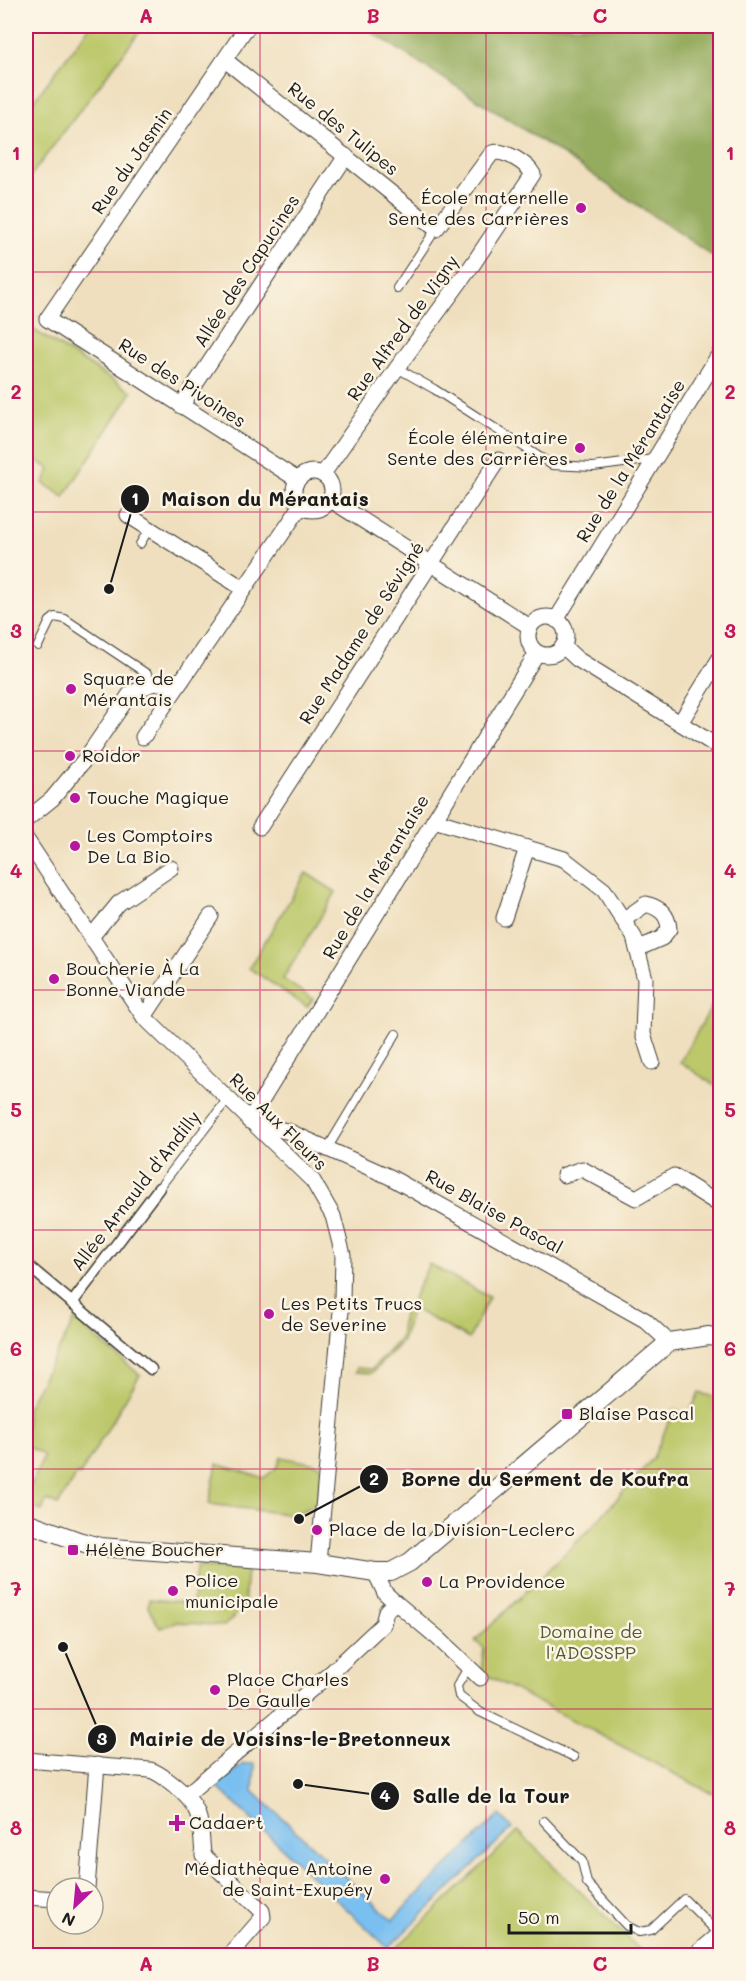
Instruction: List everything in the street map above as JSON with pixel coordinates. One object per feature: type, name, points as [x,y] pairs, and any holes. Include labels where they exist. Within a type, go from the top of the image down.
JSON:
[{"type":"street","name":"Rue du Jasmin","points":[[47,319],[249,26]]},
{"type":"street","name":"Rue des Tulipes","points":[[225,60],[436,229]]},
{"type":"street","name":"Rue Alfred de Vigny","points":[[323,474],[532,179],[531,170],[502,152],[492,153],[436,229]]},
{"type":"street","name":"Allée des Capucines","points":[[181,406],[346,156]]},
{"type":"street","name":"Rue des Pivoines","points":[[47,319],[298,480]]},
{"type":"street","name":"Rue de la Mérantaise","points":[[556,620],[720,353]]},
{"type":"street","name":"Rue Madame de Sévigné","points":[[260,827],[498,460]]},
{"type":"street","points":[[309,472],[323,474],[332,486],[331,501],[320,509],[307,509],[301,506],[294,494],[298,480],[309,472]]},
{"type":"street","points":[[331,501],[530,627]]},
{"type":"street","points":[[143,737],[301,506]]},
{"type":"street","points":[[128,515],[243,589]]},
{"type":"street","points":[[545,617],[556,620],[561,623],[566,634],[563,646],[554,654],[537,653],[529,644],[530,627],[534,622],[545,617]]},
{"type":"street","points":[[563,646],[577,659],[720,748]]},
{"type":"street","name":"Rue de la Mérantaise","points":[[249,1121],[537,653]]},
{"type":"street","points":[[680,723],[720,658]]},
{"type":"street","points":[[26,820],[52,799],[86,758],[130,694],[151,684],[182,680]]},
{"type":"street","points":[[434,820],[564,859],[604,890],[634,937],[645,979],[643,1034],[652,1062]]},
{"type":"street","name":"Rue Aux Fleurs","points":[[26,839],[144,1017],[313,1181],[333,1215],[343,1255],[342,1300],[318,1563]]},
{"type":"street","points":[[504,918],[527,848]]},
{"type":"street","points":[[91,937],[119,903],[171,868]]},
{"type":"street","points":[[623,920],[646,904],[658,908],[669,919],[669,929],[662,938],[637,949]]},
{"type":"street","points":[[144,1017],[211,916]]},
{"type":"street","name":"Rue Blaise Pascal","points":[[249,1121],[290,1132],[390,1177],[645,1320],[669,1342]]},
{"type":"street","points":[[564,1175],[582,1169],[636,1198],[674,1176],[720,1205]]},
{"type":"street","name":"Allée Arnauld d'Andilly","points":[[72,1303],[159,1188]]},
{"type":"street","points":[[26,1264],[152,1369]]},
{"type":"street","points":[[26,1522],[78,1541],[100,1546],[318,1563],[375,1572],[391,1572],[410,1562],[669,1342],[709,1336],[720,1338]]},
{"type":"street","points":[[375,1572],[385,1593],[438,1638],[474,1673]]},
{"type":"street","points":[[190,1800],[383,1624],[386,1611],[395,1602]]},
{"type":"street","points":[[26,1760],[150,1770],[159,1773],[190,1800],[200,1823],[203,1855],[262,1911],[262,1917],[229,1956]]},
{"type":"street","points":[[88,1876],[97,1765]]},
{"type":"street","points":[[26,1897],[45,1898]]},
{"type":"street","points":[[694,1956],[720,1935]]},
{"type":"lane","points":[[398,288],[436,229]]},
{"type":"lane","points":[[397,368],[434,389],[552,465],[593,467],[655,459]]},
{"type":"lane","points":[[140,544],[149,529]]},
{"type":"lane","points":[[38,646],[50,621],[55,617],[65,619],[147,674],[151,684]]},
{"type":"lane","points":[[327,1149],[396,1034]]},
{"type":"lane","name":"Allée Arnauld d'Andilly","points":[[159,1188],[227,1100]]},
{"type":"lane","points":[[474,1673],[457,1686],[459,1696],[480,1712],[574,1757]]},
{"type":"lane","points":[[544,1821],[582,1861],[587,1883],[627,1926],[639,1932],[651,1930],[684,1899],[720,1935]]},
{"type":"green space","points":[[90,26],[144,26],[26,182],[26,111]]},
{"type":"green space","points":[[362,26],[720,26],[720,261],[562,154]]},
{"type":"green space","points":[[26,325],[132,392],[64,497],[43,483],[50,469],[26,454],[26,443],[29,438],[26,435]]},
{"type":"green space","points":[[306,873],[336,892],[283,979],[313,999],[307,1007],[249,968]]},
{"type":"green space","points":[[720,992],[720,1089],[680,1062]]},
{"type":"green space","points":[[429,1264],[489,1297],[469,1339],[412,1308],[402,1341],[372,1373],[356,1372],[357,1368],[372,1369],[400,1339],[404,1304],[410,1304]]},
{"type":"green space","points":[[75,1320],[140,1375],[80,1475],[77,1474],[58,1505],[46,1500],[42,1511],[26,1505],[26,1497],[44,1455],[26,1446],[26,1409]]},
{"type":"green space","name":"Domaine de l'ADOSSPP","points":[[699,1393],[720,1398],[720,1794],[707,1791],[481,1672],[484,1648],[475,1641],[591,1528],[653,1458],[674,1410],[688,1416]]},
{"type":"green space","points":[[281,1457],[321,1465],[319,1499],[315,1505],[294,1515],[209,1504],[217,1464],[264,1478],[278,1466]]},
{"type":"green space","points":[[196,1567],[247,1570],[244,1607],[224,1626],[177,1622],[160,1628],[148,1607],[149,1599],[193,1603]]},
{"type":"green space","points":[[518,1831],[645,1955],[399,1956],[394,1950]]},
{"type":"water","points":[[243,1764],[255,1764],[253,1791],[392,1920],[499,1815],[512,1828],[388,1948],[216,1786]]},
{"type":"place","name":"École maternelle Sente des Carrières","points":[[581,208]]},
{"type":"place","name":"École élémentaire Sente des Carrières","points":[[580,448]]},
{"type":"place","name":"Maison du Mérantais","points":[[109,589]]},
{"type":"place","name":"Square de Mérantais","points":[[71,689]]},
{"type":"place","name":"Roidor","points":[[70,756]]},
{"type":"place","name":"Touche Magique","points":[[75,798]]},
{"type":"place","name":"Les Comptoirs De La Bio","points":[[75,846]]},
{"type":"place","name":"Boucherie À La Bonne Viande","points":[[54,979]]},
{"type":"place","name":"Les Petits Trucs de Severine","points":[[269,1314]]},
{"type":"place","name":"Blaise Pascal","points":[[567,1414]]},
{"type":"place","name":"Borne du Serment de Koufra","points":[[299,1519]]},
{"type":"place","name":"Place de la Division-Leclerc","points":[[317,1530]]},
{"type":"place","name":"Hélène Boucher","points":[[73,1550]]},
{"type":"place","name":"La Providence","points":[[427,1582]]},
{"type":"place","name":"Police municipale","points":[[173,1591]]},
{"type":"place","name":"Mairie de Voisins-le-Bretonneux","points":[[63,1647]]},
{"type":"place","name":"Place Charles De Gaulle","points":[[215,1690]]},
{"type":"place","name":"Salle de la Tour","points":[[298,1784]]},
{"type":"place","name":"Cadaert","points":[[177,1823]]},
{"type":"place","name":"Médiathèque Antoine de Saint-Exupéry","points":[[385,1879]]}]
